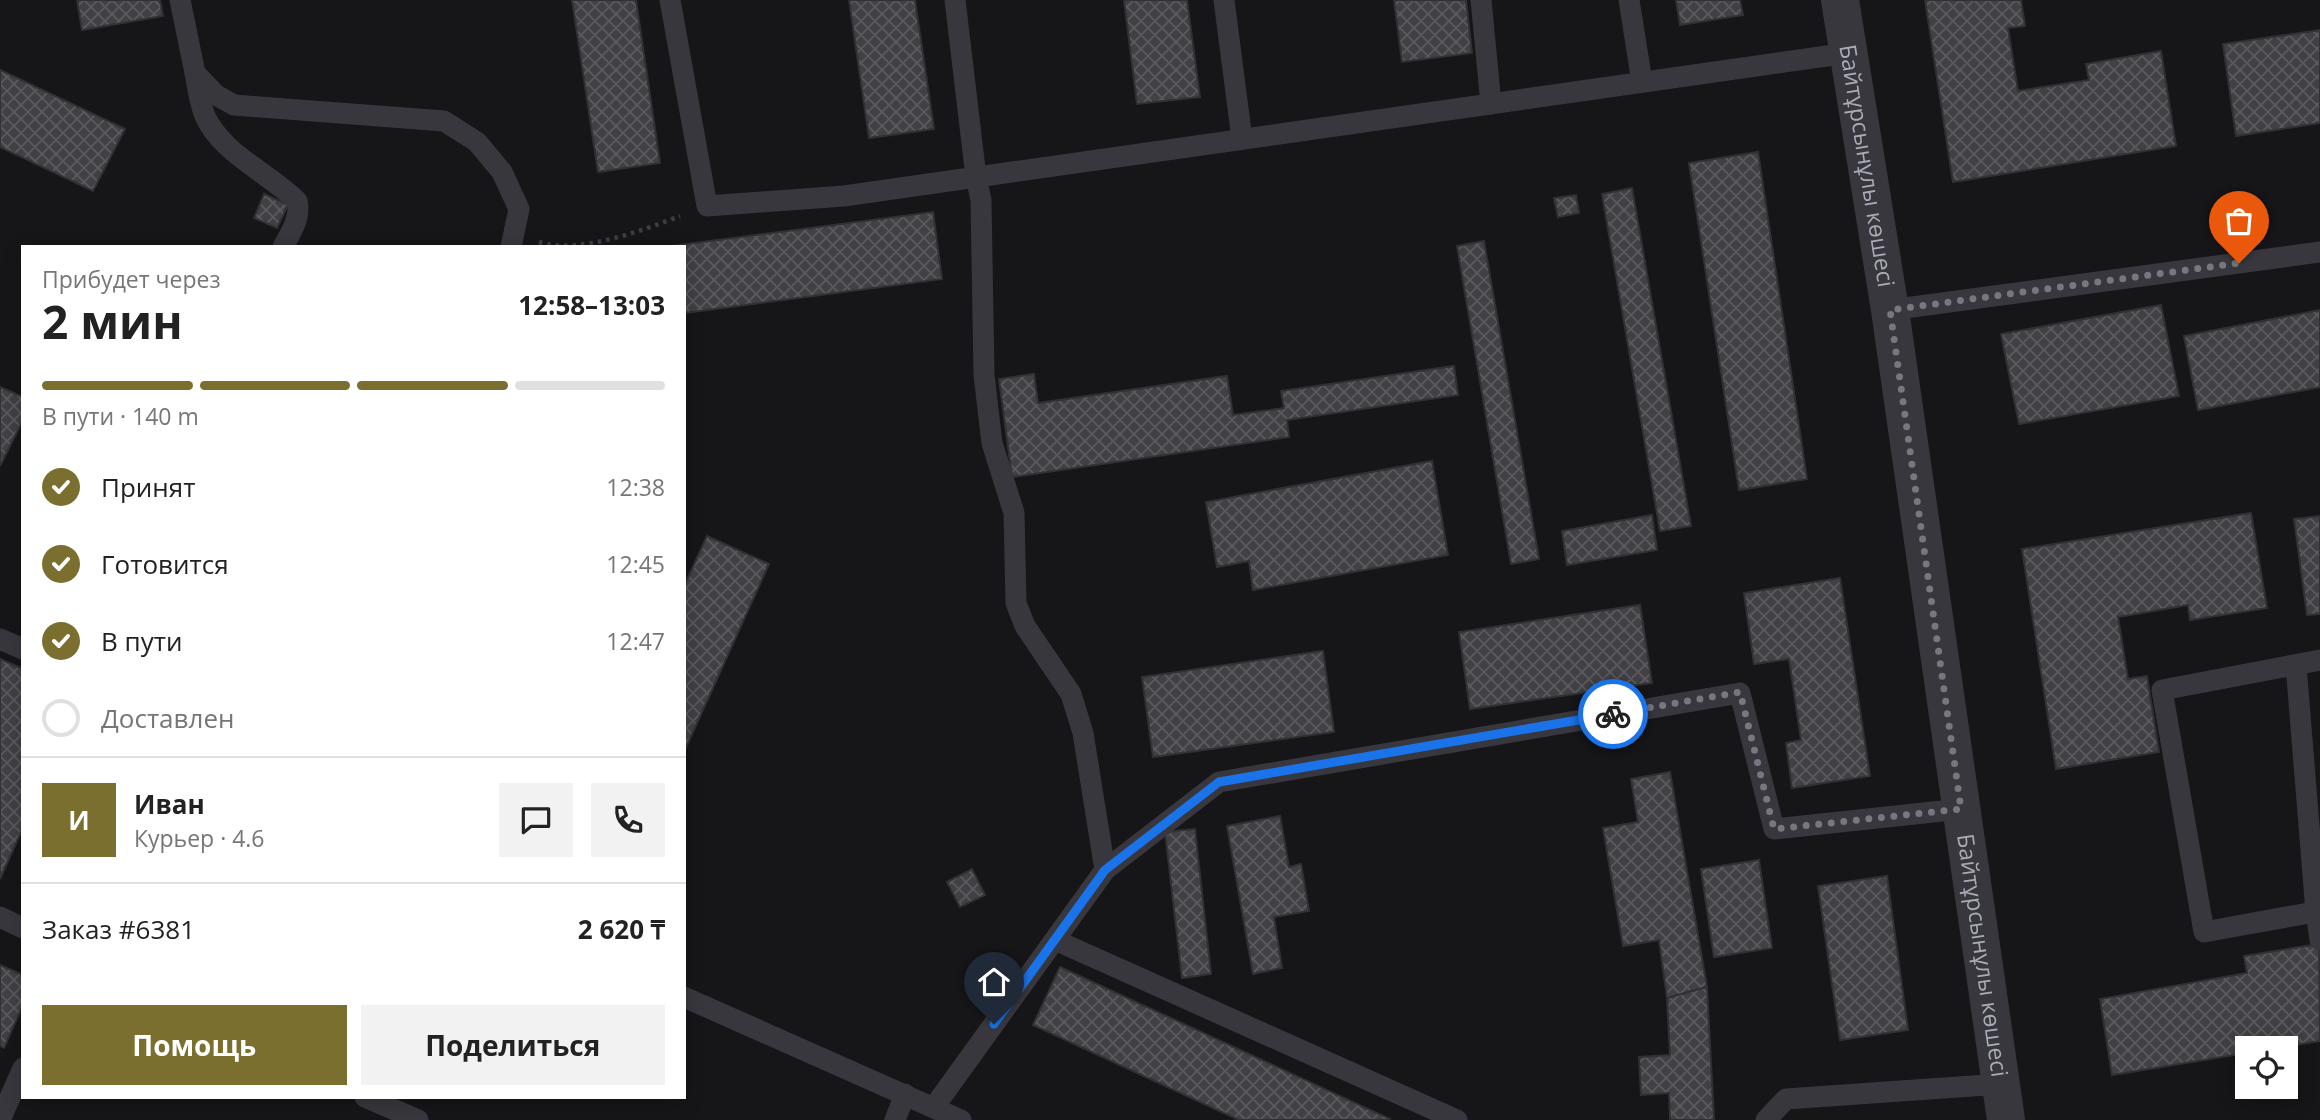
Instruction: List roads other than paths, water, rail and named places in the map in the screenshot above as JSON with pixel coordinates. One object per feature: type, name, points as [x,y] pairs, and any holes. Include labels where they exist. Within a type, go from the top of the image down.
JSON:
[{"type":"street","name":"Байтұрсынұлы көшесі","points":[[1840,0],[1890,310],[2004,1102]]},
{"type":"lane","points":[[180,0],[200,103],[206,119],[220,140],[297,201],[299,211],[296,223],[284,245]]},
{"type":"lane","points":[[670,0],[707,206],[844,196],[1849,53]]},
{"type":"lane","points":[[955,0],[981,200],[984,375],[992,443],[1014,513],[1016,603],[1025,626],[1071,694],[1083,733],[1105,870]]},
{"type":"lane","points":[[1224,0],[1242,139]]},
{"type":"lane","points":[[1481,0],[1491,104]]},
{"type":"lane","points":[[1629,0],[1642,82]]},
{"type":"lane","points":[[195,73],[216,95],[234,105],[444,121],[477,142],[502,172],[519,209],[512,240]]},
{"type":"lane","points":[[1890,310],[2320,252]]},
{"type":"lane","points":[[0,639],[21,648]]},
{"type":"lane","points":[[2318,911],[2204,932],[2162,690],[2320,660]]},
{"type":"lane","points":[[2296,665],[2320,940]]},
{"type":"lane","points":[[934,1107],[1105,870],[1219,782],[1740,692],[1774,829],[1961,809]]},
{"type":"lane","points":[[0,917],[21,927]]},
{"type":"lane","points":[[1055,940],[1457,1120]]},
{"type":"lane","points":[[686,998],[961,1120]]},
{"type":"lane","points":[[0,1120],[14,1072]]},
{"type":"lane","points":[[894,1120],[905,1094]]},
{"type":"lane","points":[[370,1099],[418,1120]]},
{"type":"lane","points":[[1766,1120],[1786,1099],[2004,1102]]}]
